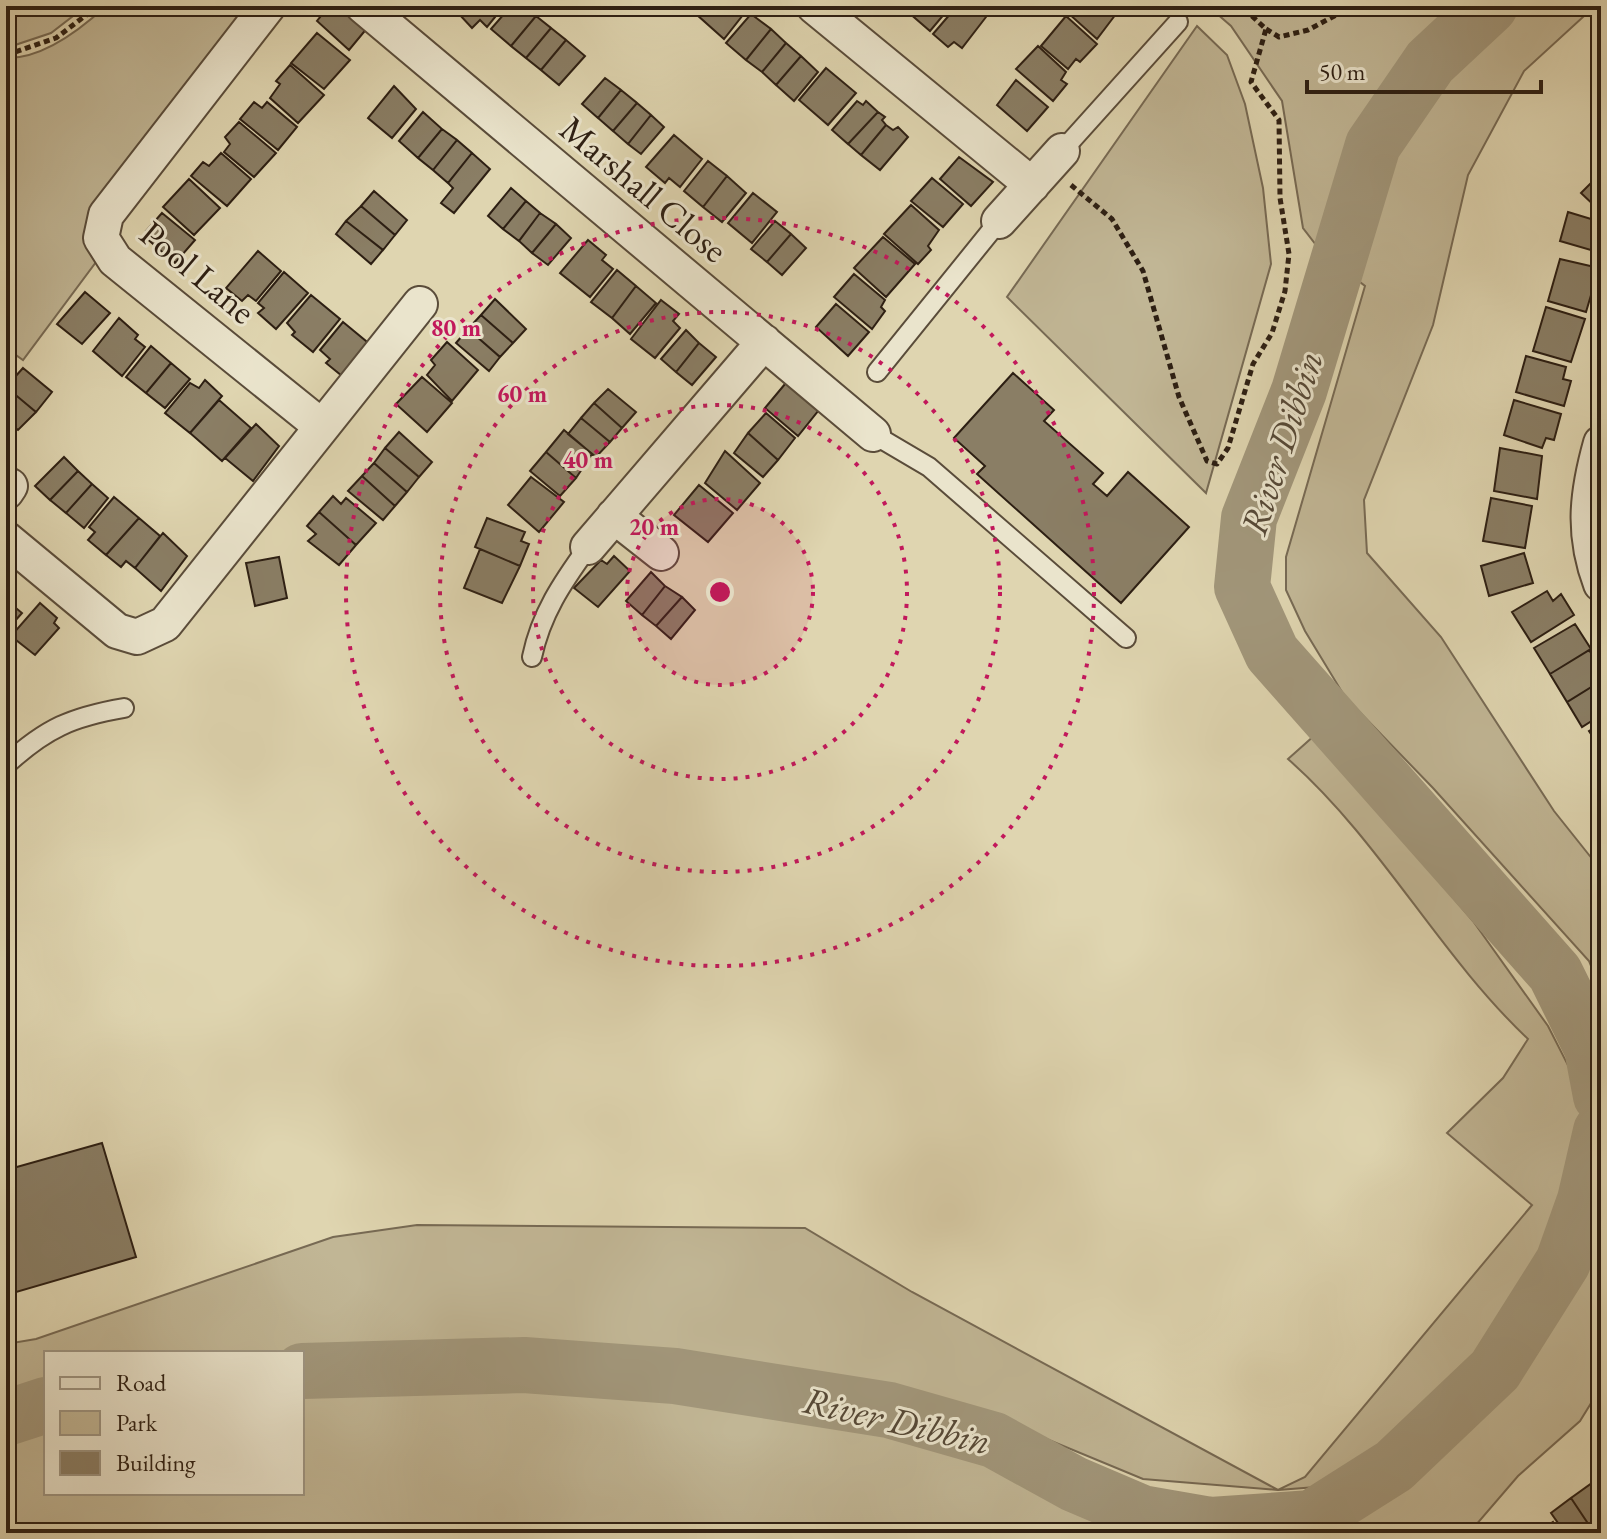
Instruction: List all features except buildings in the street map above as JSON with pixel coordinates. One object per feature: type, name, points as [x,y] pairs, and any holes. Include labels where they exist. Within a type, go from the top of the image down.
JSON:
[{"type":"street","name":"Pool Lane","points":[[268,6],[106,215],[101,238],[115,260],[321,426]]},
{"type":"street","name":"Marshall Close","points":[[363,6],[873,434]]},
{"type":"street","points":[[823,9],[1047,168],[999,221]]},
{"type":"street","points":[[6,539],[117,631],[137,637],[165,624],[420,304]]},
{"type":"street","points":[[588,547],[764,342]]},
{"type":"street","points":[[1601,443],[1589,485],[1585,520],[1601,584]]},
{"type":"street","points":[[614,516],[661,553]]},
{"type":"lane","points":[[1047,168],[1178,22]]},
{"type":"lane","points":[[877,372],[999,221]]},
{"type":"lane","points":[[873,434],[929,467],[1126,638]]},
{"type":"lane","points":[[532,657],[539,625],[558,588],[588,547]]},
{"type":"lane","points":[[6,765],[28,744],[77,716],[124,708]]},
{"type":"path","points":[[6,55],[56,38],[98,6]]},
{"type":"path","points":[[1241,6],[1279,37],[1308,30],[1353,6]]},
{"type":"path","points":[[1047,168],[1112,219],[1143,271],[1179,397],[1207,461],[1217,464],[1228,448],[1253,364],[1272,333],[1285,291],[1289,254],[1280,198],[1279,120],[1251,82],[1266,29]]},
{"type":"green space","points":[[6,6],[86,6],[51,33],[6,48]]},
{"type":"green space","points":[[106,6],[246,6],[94,215],[90,241],[96,262],[23,360],[6,348],[6,58],[33,54],[47,48],[73,33]]},
{"type":"green space","points":[[1208,6],[1595,6],[1524,71],[1468,175],[1433,325],[1364,500],[1367,553],[1441,637],[1554,811],[1601,870],[1601,991],[1589,961],[1433,788],[1345,697],[1305,631],[1286,590],[1286,557],[1365,286],[1323,254],[1303,228],[1282,101],[1231,26]]},
{"type":"green space","points":[[1197,26],[1227,55],[1245,104],[1263,188],[1271,264],[1206,493],[1007,297]]},
{"type":"green space","points":[[1315,735],[1473,921],[1548,1026],[1572,1073],[1582,1109],[1580,1143],[1569,1199],[1526,1285],[1458,1377],[1358,1470],[1329,1486],[1278,1490],[1305,1477],[1532,1205],[1447,1133],[1503,1078],[1528,1039],[1466,971],[1352,826],[1288,759]]},
{"type":"green space","points":[[417,1225],[805,1228],[912,1292],[1278,1490],[1143,1479],[979,1411],[824,1377],[644,1351],[454,1342],[304,1355],[304,1351],[44,1351],[44,1390],[6,1400],[6,1344],[36,1339],[333,1237]]},
{"type":"green space","points":[[1601,1234],[1601,1387],[1580,1421],[1518,1476],[1469,1533],[1306,1533],[1349,1523],[1400,1492],[1473,1427],[1538,1347]]},
{"type":"green space","points":[[422,1381],[558,1383],[680,1392],[902,1427],[988,1453],[1120,1519],[1171,1533],[841,1533],[775,1527],[677,1533],[6,1533],[6,1433],[44,1421],[44,1495],[304,1495],[304,1384]]},
{"type":"waterway","name":"River Dibbin","points":[[1490,6],[1430,62],[1373,145],[1299,391],[1249,518],[1242,587],[1272,653],[1555,973],[1592,1048],[1601,1096]]},
{"type":"waterway","name":"River Dibbin","points":[[304,1371],[524,1365],[675,1376],[889,1410],[994,1440],[1074,1484],[1142,1513],[1211,1525],[1312,1518],[1394,1466],[1495,1370],[1563,1262],[1585,1200],[1601,1131]]},
{"type":"waterway","name":"River Dibbin","points":[[6,1418],[44,1406]]}]
